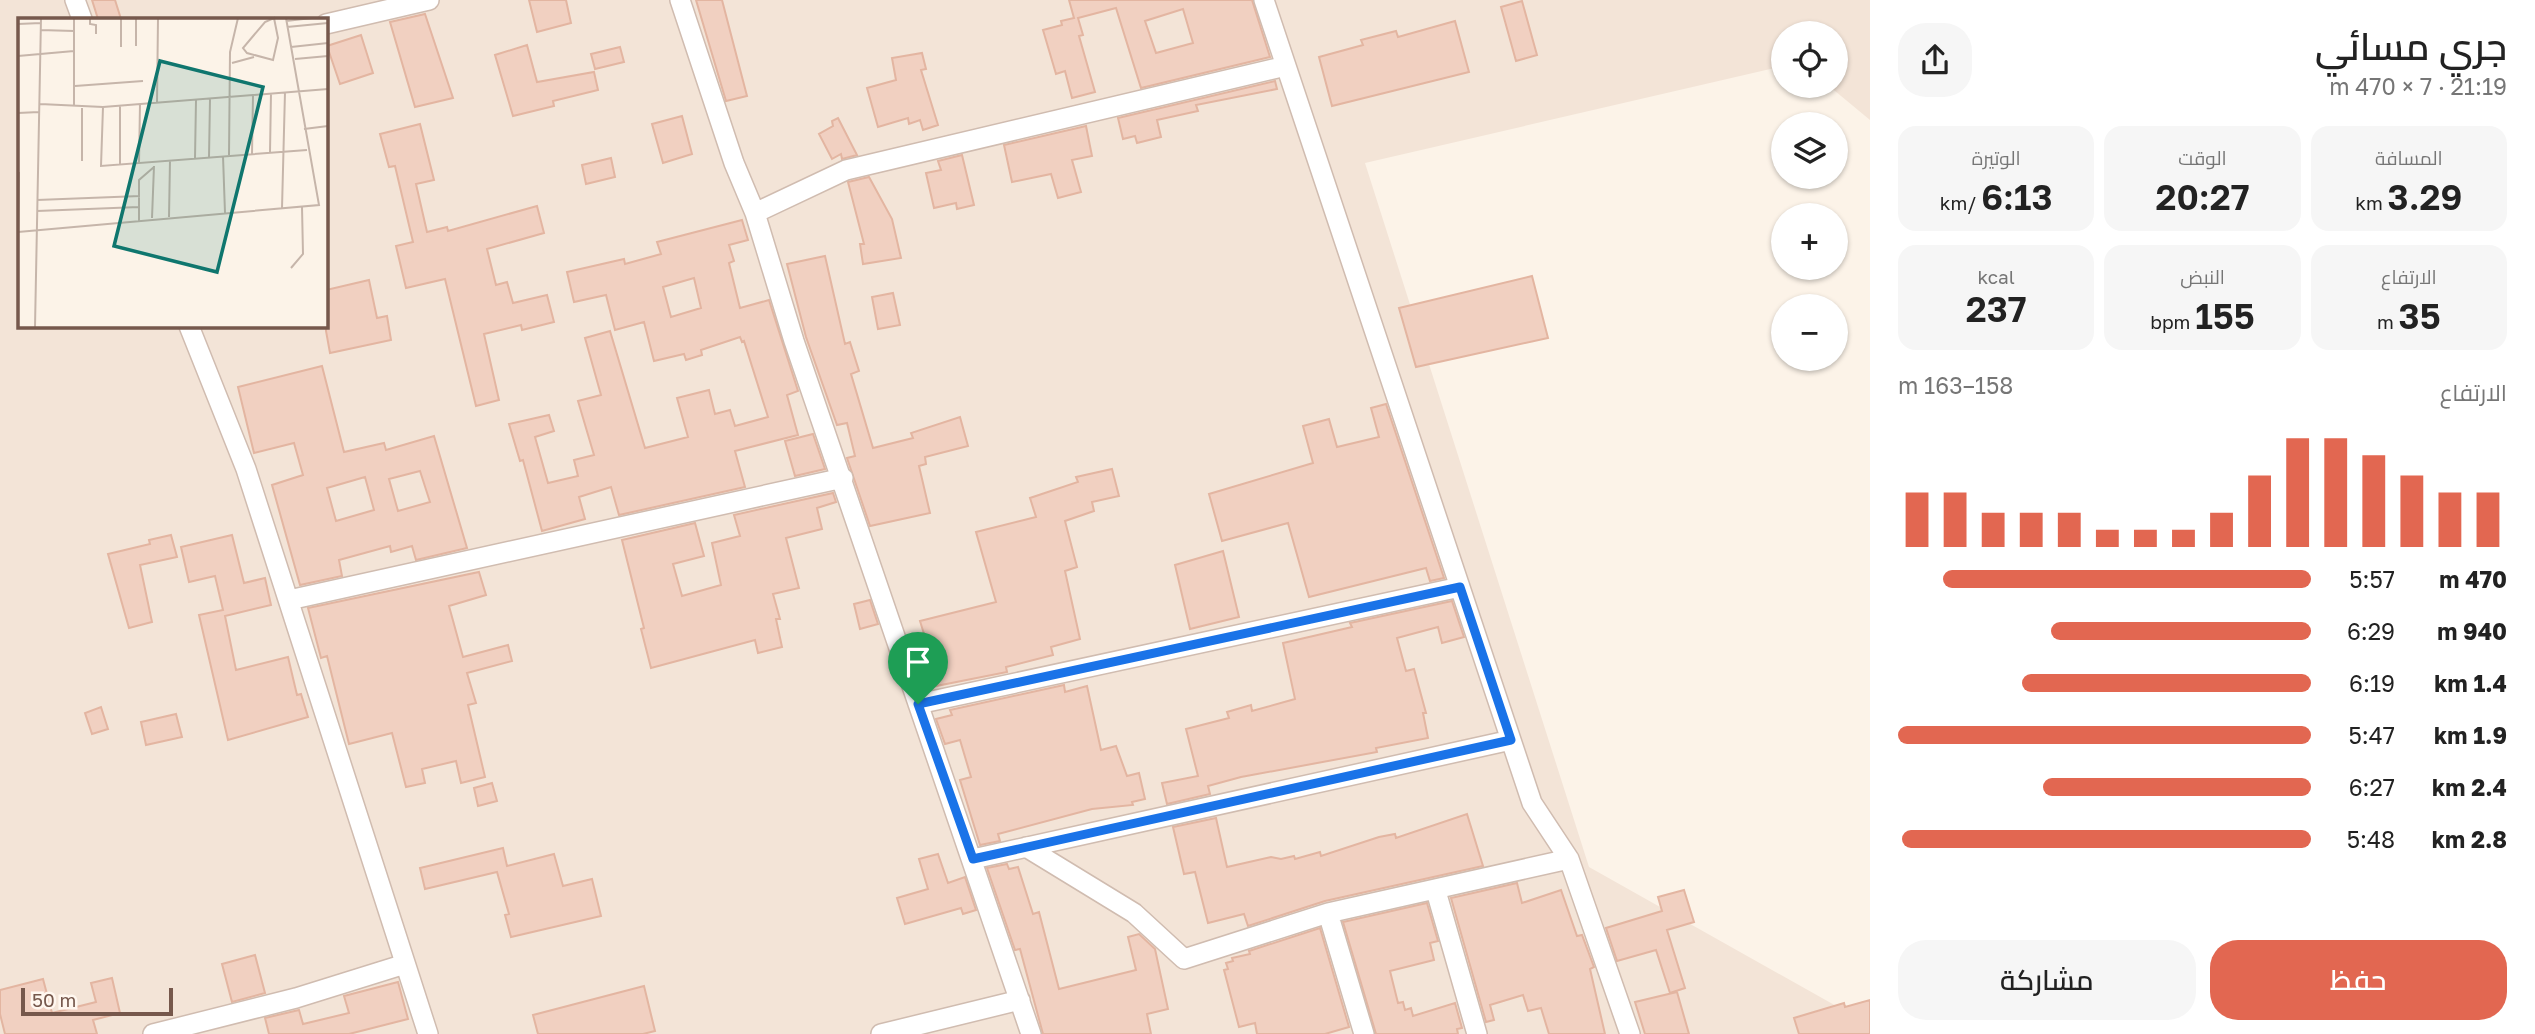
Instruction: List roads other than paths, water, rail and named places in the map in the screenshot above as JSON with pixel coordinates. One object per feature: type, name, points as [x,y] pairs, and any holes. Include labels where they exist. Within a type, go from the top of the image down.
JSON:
[{"type":"street","points":[[75,0],[82,18]]},
{"type":"street","points":[[327,24],[429,0]]},
{"type":"street","points":[[680,0],[734,163],[755,213],[794,341],[1031,1034]]},
{"type":"street","points":[[1264,0],[1532,803],[1569,859],[1630,1034]]},
{"type":"street","points":[[755,213],[846,170],[1286,66]]},
{"type":"street","points":[[189,327],[246,469],[269,548],[289,600],[428,1034]]},
{"type":"street","points":[[289,600],[843,478]]},
{"type":"street","points":[[918,704],[1460,587]]},
{"type":"street","points":[[973,859],[1511,740]]},
{"type":"street","points":[[1026,847],[1134,913],[1184,959],[1328,914],[1569,859]]},
{"type":"street","points":[[1436,891],[1477,1034]]},
{"type":"street","points":[[1328,914],[1364,1034]]},
{"type":"street","points":[[153,1034],[296,998],[405,964]]},
{"type":"street","points":[[881,1034],[1020,1000]]}]
